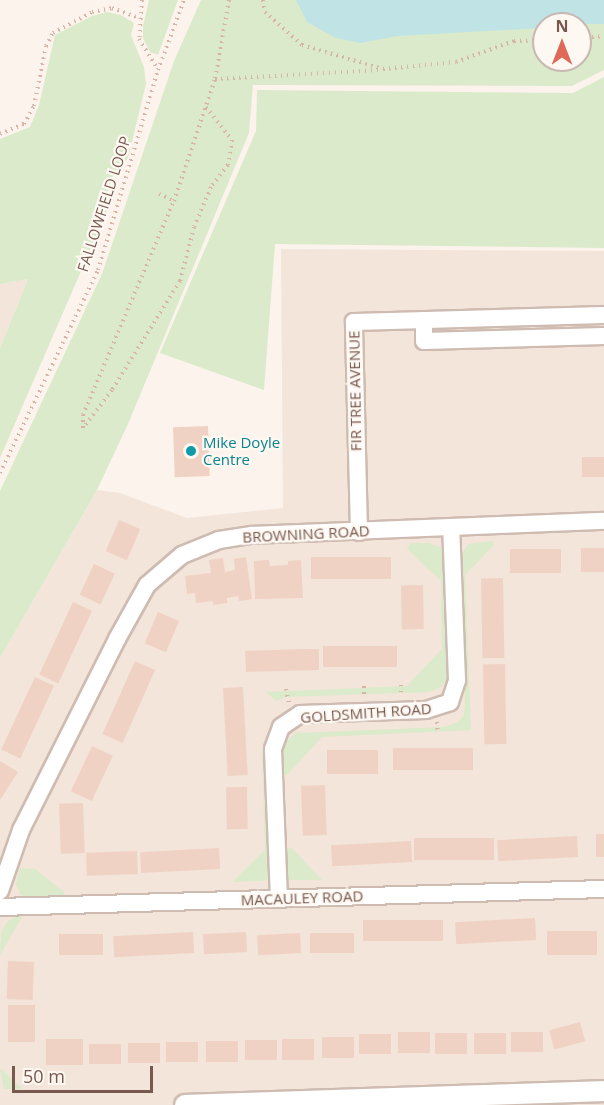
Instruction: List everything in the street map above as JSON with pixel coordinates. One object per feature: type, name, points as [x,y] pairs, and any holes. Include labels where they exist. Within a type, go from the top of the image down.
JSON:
[{"type":"street","name":"FIR TREE AVENUE","points":[[359,532],[354,322],[604,315]]},
{"type":"street","points":[[424,320],[424,341],[604,336]]},
{"type":"street","name":"BROWNING ROAD","points":[[0,891],[21,830],[147,585],[182,555],[219,540],[252,535],[604,521]]},
{"type":"street","name":"GOLDSMITH ROAD","points":[[279,899],[273,749],[281,727],[300,714],[426,710],[450,702],[457,680],[451,527]]},
{"type":"street","name":"MACAULEY ROAD","points":[[0,907],[604,888]]},
{"type":"street","points":[[185,1105],[604,1091]]},
{"type":"path","points":[[142,0],[139,39],[159,70]]},
{"type":"path","name":"FALLOWFIELD LOOP","points":[[0,473],[98,270],[159,70],[184,0]]},
{"type":"path","points":[[206,107],[232,140],[228,165],[211,187],[194,227],[180,281],[112,390],[82,428],[82,415],[174,201],[215,79],[229,0]]},
{"type":"path","points":[[263,0],[265,12],[302,45],[383,69]]},
{"type":"path","points":[[0,134],[24,124],[34,106],[46,46],[53,33],[92,12],[112,8],[140,18]]},
{"type":"path","points":[[215,79],[383,69],[456,62],[514,41],[532,40]]},
{"type":"path","points":[[159,194],[174,201]]},
{"type":"shaded area","points":[[281,249],[604,251],[604,1105],[0,1105],[0,658],[97,490],[120,493],[187,518],[283,508]]},
{"type":"shaded area","points":[[28,279],[0,348],[0,284]]},
{"type":"green space","points":[[149,0],[178,0],[158,55],[150,52],[143,38],[143,26]]},
{"type":"green space","points":[[201,0],[604,0],[604,70],[572,86],[253,85],[249,133],[128,424],[97,490],[0,658],[0,491],[102,274],[174,61]]},
{"type":"green space","points":[[107,12],[121,15],[134,23],[131,35],[144,67],[146,84],[128,158],[113,175],[107,193],[108,209],[0,458],[0,348],[28,279],[0,284],[0,139],[30,127],[39,105],[55,35],[92,16]]},
{"type":"green space","points":[[604,77],[604,248],[275,244],[264,390],[160,353],[256,131],[257,90],[573,93]]},
{"type":"green space","points":[[493,541],[494,545],[465,575],[471,730],[322,737],[287,775],[282,775],[284,743],[296,733],[444,727],[458,722],[464,715],[465,706],[460,557],[468,544]]},
{"type":"green space","points":[[411,543],[429,543],[442,548],[445,556],[448,678],[441,687],[429,692],[285,697],[276,701],[266,692],[407,686],[442,649],[441,581],[407,549]]},
{"type":"green space","points":[[262,749],[267,749],[271,870],[269,878],[264,881],[232,882],[265,850]]},
{"type":"green space","points":[[292,848],[322,880],[289,880],[286,870],[286,849]]},
{"type":"green space","points":[[20,868],[35,869],[64,892],[65,899],[30,899],[20,894],[16,884]]},
{"type":"green space","points":[[18,915],[23,915],[0,955],[1,933],[7,922]]},
{"type":"green space","points":[[0,1068],[23,1089],[4,1089]]},
{"type":"water","points":[[296,0],[604,0],[604,24],[592,24],[592,12],[532,12],[532,29],[397,36],[361,43],[336,38],[307,22]]},
{"type":"building","name":"Mike Doyle Centre","points":[[208,426],[210,476],[175,477],[173,427]]},
{"type":"building","points":[[582,457],[604,457],[604,477],[582,477]]},
{"type":"building","points":[[119,520],[140,529],[127,560],[106,551]]},
{"type":"building","points":[[581,548],[604,548],[604,572],[581,572]]},
{"type":"building","points":[[510,549],[561,549],[561,573],[510,573]]},
{"type":"building","points":[[246,557],[252,599],[239,601],[238,596],[227,598],[227,603],[213,605],[213,601],[196,603],[195,593],[187,594],[185,576],[211,573],[209,560],[223,558],[225,572],[235,570],[234,559]]},
{"type":"building","points":[[311,557],[391,557],[391,579],[311,579]]},
{"type":"building","points":[[269,560],[270,566],[288,565],[288,561],[301,560],[303,598],[255,599],[254,561]]},
{"type":"building","points":[[94,564],[115,574],[100,605],[80,595]]},
{"type":"building","points":[[481,578],[503,578],[504,658],[482,658]]},
{"type":"building","points":[[401,585],[423,585],[424,629],[402,629]]},
{"type":"building","points":[[73,602],[92,611],[58,683],[39,675]]},
{"type":"building","points":[[158,612],[179,621],[166,652],[145,643]]},
{"type":"building","points":[[323,646],[397,646],[397,667],[323,667]]},
{"type":"building","points":[[319,649],[319,670],[246,672],[245,651]]},
{"type":"building","points":[[135,661],[155,670],[123,743],[102,734]]},
{"type":"building","points":[[483,664],[505,664],[506,744],[484,744]]},
{"type":"building","points":[[35,677],[54,686],[20,758],[1,750]]},
{"type":"building","points":[[243,687],[248,775],[228,776],[223,688]]},
{"type":"building","points":[[92,746],[113,756],[92,801],[71,791]]},
{"type":"building","points":[[393,748],[473,748],[473,770],[393,770]]},
{"type":"building","points":[[327,750],[378,750],[378,774],[327,774]]},
{"type":"building","points":[[0,761],[18,772],[0,800]]},
{"type":"building","points":[[325,785],[327,835],[303,836],[301,786]]},
{"type":"building","points":[[226,787],[247,787],[248,829],[227,829]]},
{"type":"building","points":[[83,803],[85,853],[61,854],[59,804]]},
{"type":"building","points":[[596,834],[604,834],[604,857],[596,857]]},
{"type":"building","points":[[577,836],[578,857],[498,861],[497,840]]},
{"type":"building","points":[[414,838],[494,838],[494,860],[414,860]]},
{"type":"building","points":[[411,841],[412,862],[332,866],[331,845]]},
{"type":"building","points":[[219,848],[220,869],[141,873],[140,852]]},
{"type":"building","points":[[137,851],[138,874],[87,876],[86,853]]},
{"type":"building","points":[[535,918],[536,940],[456,944],[455,922]]},
{"type":"building","points":[[363,920],[443,920],[443,941],[363,941]]},
{"type":"building","points":[[547,931],[597,931],[597,955],[547,955]]},
{"type":"building","points":[[193,932],[194,953],[114,957],[113,936]]},
{"type":"building","points":[[246,932],[247,952],[204,954],[203,934]]},
{"type":"building","points":[[300,933],[301,953],[258,955],[257,935]]},
{"type":"building","points":[[310,933],[354,933],[354,953],[310,953]]},
{"type":"building","points":[[59,934],[103,934],[103,955],[59,955]]},
{"type":"building","points":[[8,961],[34,962],[33,1000],[7,999]]},
{"type":"building","points":[[8,1005],[35,1005],[35,1042],[8,1042]]},
{"type":"building","points":[[580,1022],[585,1041],[554,1050],[549,1030]]},
{"type":"building","points":[[398,1032],[430,1032],[430,1053],[398,1053]]},
{"type":"building","points":[[511,1032],[543,1032],[543,1052],[511,1052]]},
{"type":"building","points":[[435,1033],[467,1033],[467,1054],[435,1054]]},
{"type":"building","points":[[474,1033],[506,1033],[506,1054],[474,1054]]},
{"type":"building","points":[[359,1034],[391,1034],[391,1054],[359,1054]]},
{"type":"building","points":[[322,1037],[354,1037],[354,1058],[322,1058]]},
{"type":"building","points":[[46,1039],[83,1039],[83,1065],[46,1065]]},
{"type":"building","points":[[282,1039],[314,1039],[314,1060],[282,1060]]},
{"type":"building","points":[[245,1040],[277,1040],[277,1060],[245,1060]]},
{"type":"building","points":[[206,1041],[238,1041],[238,1062],[206,1062]]},
{"type":"building","points":[[166,1042],[198,1042],[198,1062],[166,1062]]},
{"type":"building","points":[[128,1043],[160,1043],[160,1063],[128,1063]]},
{"type":"building","points":[[89,1044],[121,1044],[121,1064],[89,1064]]},
{"type":"place","name":"Mike Doyle Centre","points":[[191,451]]}]
